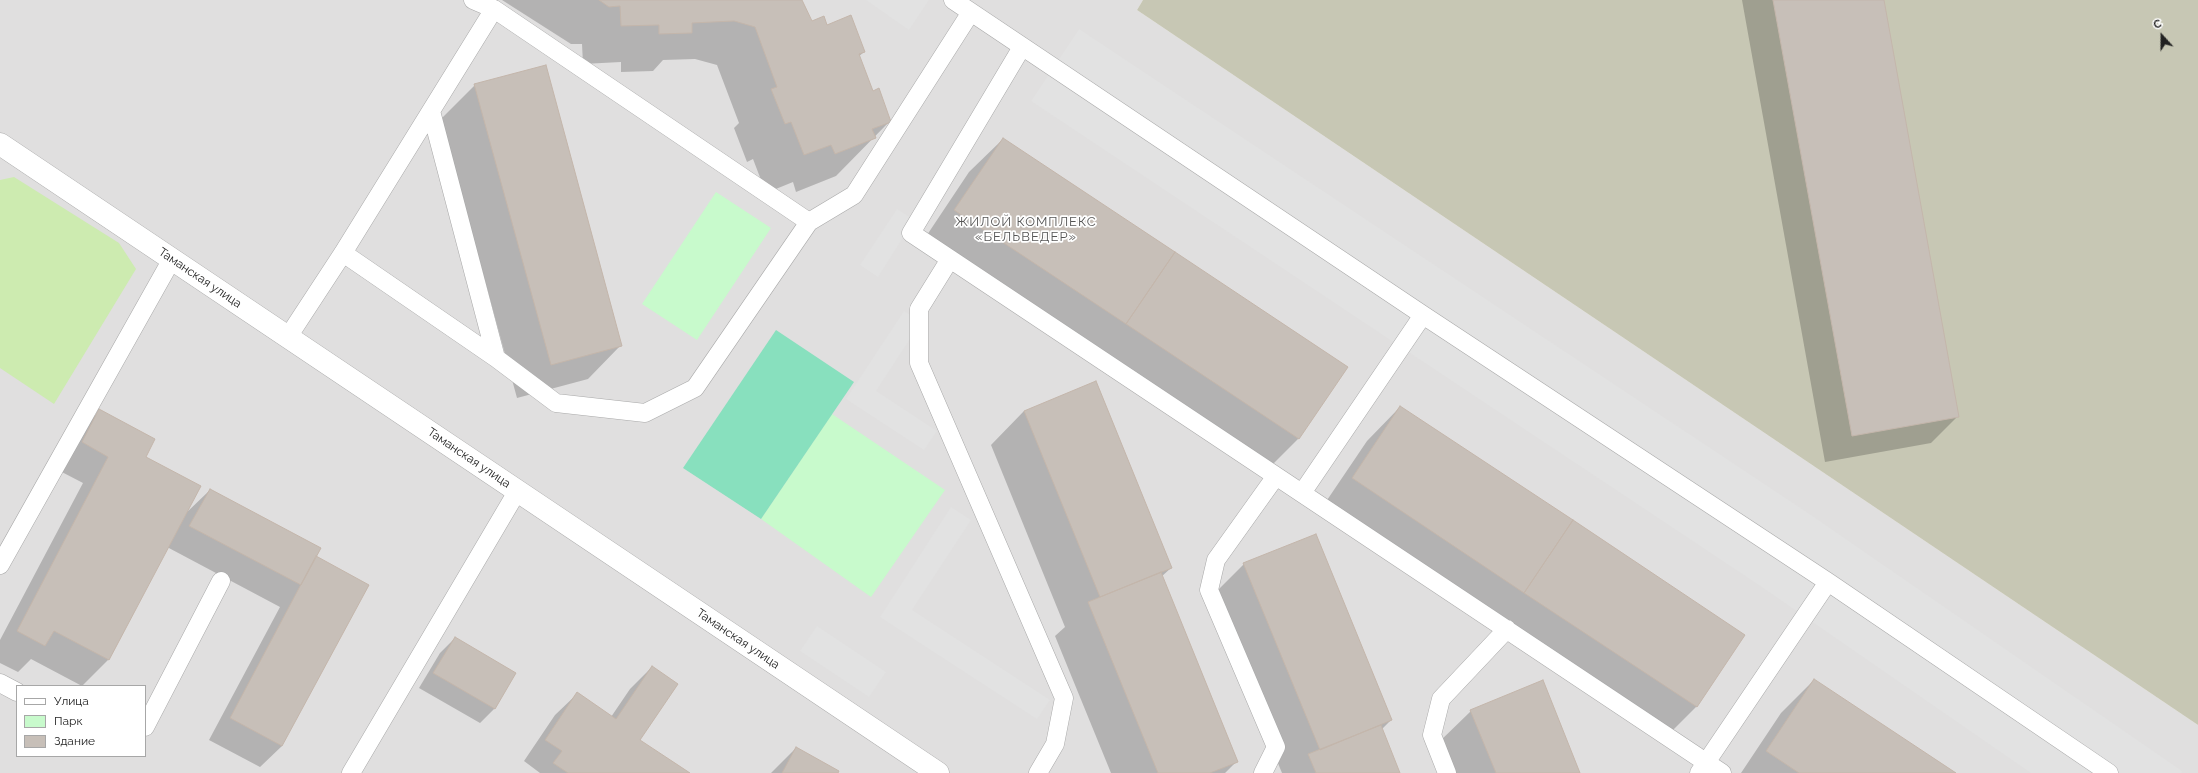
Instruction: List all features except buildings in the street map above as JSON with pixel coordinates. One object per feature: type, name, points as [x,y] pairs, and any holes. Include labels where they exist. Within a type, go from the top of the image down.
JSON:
[{"type":"street","name":"Таманская улица","points":[[0,144],[938,773]]},
{"type":"lane","points":[[473,0],[494,10],[809,222]]},
{"type":"lane","points":[[953,0],[1423,315],[1828,582],[2108,773]]},
{"type":"lane","points":[[288,337],[343,253],[494,10]]},
{"type":"lane","points":[[343,253],[496,358],[556,403],[645,413],[695,388],[809,222],[854,195],[971,12]]},
{"type":"lane","points":[[1022,46],[911,233],[1507,629],[1703,768],[1722,773]]},
{"type":"lane","points":[[431,111],[496,358]]},
{"type":"lane","points":[[0,565],[172,259]]},
{"type":"lane","points":[[950,259],[919,309],[919,363],[1064,698],[1055,744],[1038,773]]},
{"type":"lane","points":[[1302,493],[1423,315]]},
{"type":"lane","points":[[1263,773],[1276,747],[1209,590],[1216,560],[1276,476]]},
{"type":"lane","points":[[351,773],[518,490]]},
{"type":"lane","points":[[146,725],[221,581]]},
{"type":"lane","points":[[1703,768],[1828,582]]},
{"type":"lane","points":[[1447,773],[1432,734],[1441,699],[1507,629]]},
{"type":"lane","points":[[0,683],[16,691]]},
{"type":"shaded area","name":"ЖИЛОЙ КОМПЛЕКС «БЕЛЬВЕДЕР»","points":[[0,0],[1143,0],[1137,10],[2198,725],[2198,773],[0,773]]},
{"type":"shaded area","points":[[866,0],[929,0],[909,30]]},
{"type":"shaded area","points":[[1143,0],[2198,0],[2198,725],[1137,10]]},
{"type":"shaded area","points":[[1079,29],[1808,513],[2182,771],[2181,773],[2031,773],[1759,585],[1031,101]]},
{"type":"shaded area","points":[[897,209],[914,220],[878,277],[860,265]]},
{"type":"shaded area","points":[[904,311],[921,322],[876,391],[937,431],[924,450],[846,399]]},
{"type":"shaded area","points":[[951,507],[971,520],[912,610],[1050,700],[1037,719],[880,617]]},
{"type":"shaded area","points":[[817,626],[886,672],[869,697],[800,651]]},
{"type":"green space","points":[[14,177],[119,243],[136,269],[54,404],[0,368],[0,180]]},
{"type":"green space","points":[[716,192],[771,228],[697,340],[642,304]]},
{"type":"green space","points":[[776,330],[854,382],[761,519],[683,468]]},
{"type":"green space","points":[[832,414],[945,490],[871,597],[761,519]]},
{"type":"district","name":"ЖИЛОЙ КОМПЛЕКС «БЕЛЬВЕДЕР»","points":[[1026,230]]}]
